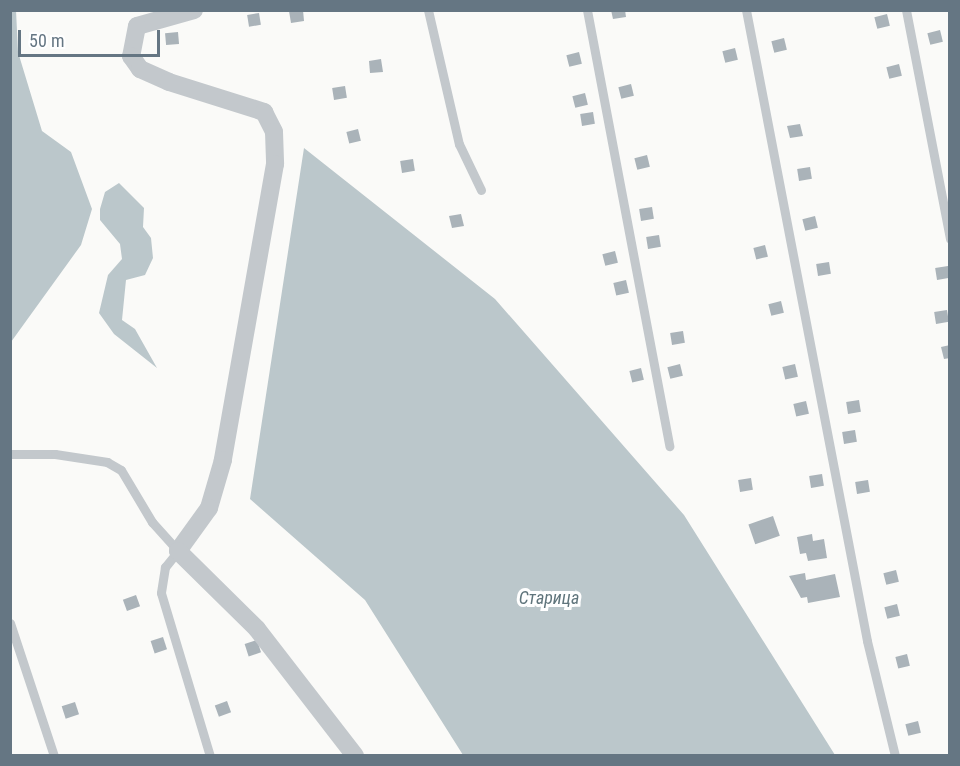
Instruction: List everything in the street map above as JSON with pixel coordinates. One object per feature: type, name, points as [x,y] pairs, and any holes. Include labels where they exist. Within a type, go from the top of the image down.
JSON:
[{"type":"street","points":[[194,10],[137,26],[131,56],[140,69],[169,82],[264,112],[274,132],[275,164],[223,460],[209,508],[178,551],[257,629],[355,756]]},
{"type":"lane","points":[[428,10],[459,144],[481,190]]},
{"type":"lane","points":[[587,10],[669,446]]},
{"type":"lane","points":[[746,10],[867,641],[896,756]]},
{"type":"lane","points":[[906,10],[950,239]]},
{"type":"lane","points":[[10,454],[55,454],[107,462],[121,470],[152,522],[178,551],[165,567],[161,592],[210,756]]},
{"type":"lane","points":[[10,623],[54,756]]},
{"type":"water","points":[[16,10],[18,52],[42,131],[71,152],[92,209],[81,245],[11,342],[10,11]]},
{"type":"water","name":"Старица","points":[[304,148],[495,299],[684,515],[835,755],[463,755],[365,600],[250,499]]},
{"type":"water","points":[[119,183],[144,208],[143,227],[151,238],[153,258],[145,275],[126,280],[122,320],[135,329],[157,368],[114,334],[99,313],[108,275],[122,259],[120,244],[100,220],[100,209],[105,192]]},
{"type":"building","points":[[303,10],[304,21],[291,23],[289,11]]},
{"type":"building","points":[[611,10],[625,10],[626,17],[613,19]]},
{"type":"building","points":[[259,13],[261,25],[249,27],[247,15]]},
{"type":"building","points":[[887,14],[890,26],[877,29],[874,17]]},
{"type":"building","points":[[940,30],[943,42],[930,45],[927,33]]},
{"type":"building","points":[[178,32],[179,44],[166,45],[165,33]]},
{"type":"building","points":[[784,38],[787,50],[774,53],[771,41]]},
{"type":"building","points":[[735,48],[738,60],[725,63],[722,51]]},
{"type":"building","points":[[579,52],[582,64],[569,67],[566,55]]},
{"type":"building","points":[[381,59],[383,72],[370,73],[369,61]]},
{"type":"building","points":[[899,64],[902,76],[889,79],[886,67]]},
{"type":"building","points":[[631,84],[634,96],[621,99],[618,87]]},
{"type":"building","points":[[345,86],[347,98],[334,100],[332,88]]},
{"type":"building","points":[[585,93],[588,105],[575,108],[572,96]]},
{"type":"building","points":[[593,112],[595,124],[582,126],[580,114]]},
{"type":"building","points":[[800,124],[803,136],[790,138],[787,126]]},
{"type":"building","points":[[358,129],[361,141],[349,144],[346,132]]},
{"type":"building","points":[[647,155],[650,167],[637,170],[634,158]]},
{"type":"building","points":[[413,159],[415,171],[402,173],[400,161]]},
{"type":"building","points":[[810,167],[812,179],[799,181],[797,169]]},
{"type":"building","points":[[652,207],[654,219],[641,221],[639,209]]},
{"type":"building","points":[[461,214],[464,226],[452,228],[449,216]]},
{"type":"building","points":[[815,216],[818,228],[805,231],[802,219]]},
{"type":"building","points":[[659,235],[661,247],[648,249],[646,237]]},
{"type":"building","points":[[765,245],[768,257],[756,260],[753,248]]},
{"type":"building","points":[[615,251],[618,263],[605,266],[602,254]]},
{"type":"building","points":[[829,262],[831,274],[818,276],[816,264]]},
{"type":"building","points":[[948,266],[950,278],[937,280],[935,268]]},
{"type":"building","points":[[626,280],[629,293],[616,296],[613,283]]},
{"type":"building","points":[[781,301],[784,313],[771,316],[768,304]]},
{"type":"building","points":[[947,310],[949,322],[936,324],[934,312]]},
{"type":"building","points":[[683,331],[685,343],[672,345],[670,333]]},
{"type":"building","points":[[950,345],[950,358],[944,359],[941,347]]},
{"type":"building","points":[[680,364],[683,376],[670,379],[667,367]]},
{"type":"building","points":[[795,364],[798,377],[785,380],[782,367]]},
{"type":"building","points":[[641,368],[644,380],[632,383],[629,371]]},
{"type":"building","points":[[859,400],[861,412],[848,414],[846,402]]},
{"type":"building","points":[[806,401],[809,414],[796,417],[793,404]]},
{"type":"building","points":[[855,430],[857,442],[844,444],[842,432]]},
{"type":"building","points":[[822,474],[824,486],[811,488],[809,476]]},
{"type":"building","points":[[751,478],[753,490],[740,492],[738,480]]},
{"type":"building","points":[[868,480],[870,492],[857,494],[855,482]]},
{"type":"building","points":[[773,516],[780,536],[755,544],[748,524]]},
{"type":"building","points":[[812,534],[813,541],[824,539],[827,558],[808,561],[806,553],[800,554],[797,537]]},
{"type":"building","points":[[896,570],[899,582],[886,585],[883,573]]},
{"type":"building","points":[[805,573],[806,580],[835,574],[840,597],[808,603],[807,597],[801,598],[789,576]]},
{"type":"building","points":[[136,595],[140,606],[127,611],[123,600]]},
{"type":"building","points":[[897,604],[900,616],[887,619],[884,607]]},
{"type":"building","points":[[163,637],[167,649],[155,653],[151,641]]},
{"type":"building","points":[[257,640],[261,652],[249,656],[245,644]]},
{"type":"building","points":[[907,654],[910,666],[898,669],[895,657]]},
{"type":"building","points":[[227,701],[231,712],[219,717],[215,705]]},
{"type":"building","points":[[75,702],[79,714],[66,719],[62,706]]},
{"type":"building","points":[[918,721],[921,733],[908,736],[905,724]]}]
